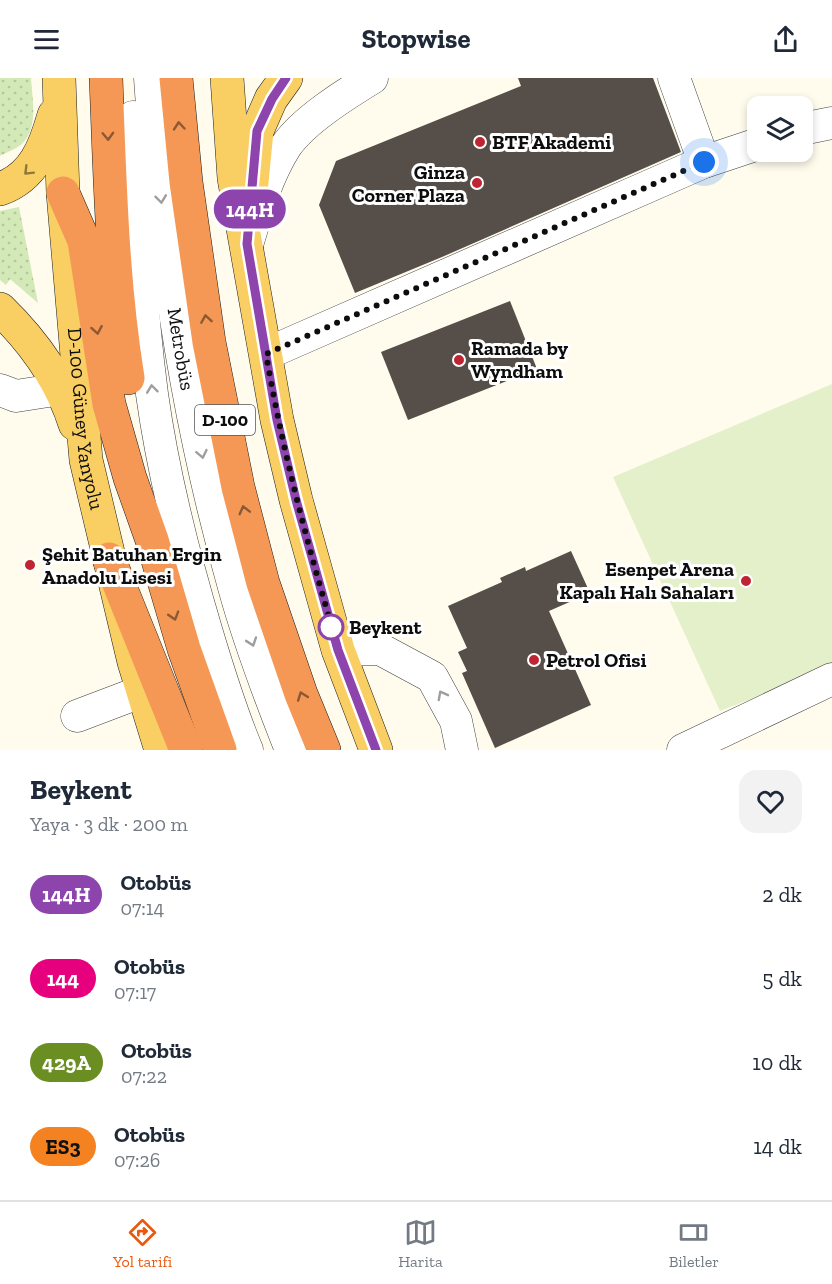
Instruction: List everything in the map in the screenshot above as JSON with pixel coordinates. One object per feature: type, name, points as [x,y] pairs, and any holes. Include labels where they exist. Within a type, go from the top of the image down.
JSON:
[{"type":"highway","points":[[106,78],[111,210],[119,325],[150,506],[152,540]]},
{"type":"highway","name":"D-100","points":[[176,78],[194,243],[209,342],[238,487],[263,583],[324,750]]},
{"type":"highway","points":[[63,193],[84,241],[109,404],[184,649],[220,750]]},
{"type":"highway","points":[[110,559],[167,750]]},
{"type":"main road","points":[[0,189],[23,177],[35,165],[48,138],[56,107],[59,78]]},
{"type":"main road","name":"D-100 Güney Yanyolu","points":[[59,78],[63,193],[86,460],[122,615],[143,691],[167,750]]},
{"type":"main road","points":[[227,78],[234,178],[277,420],[296,500],[338,650],[376,750]]},
{"type":"main road","points":[[247,244],[257,131],[272,99],[286,78]]},
{"type":"main road","points":[[0,309],[14,322],[44,360],[61,389],[73,417],[86,460]]},
{"type":"street","name":"Metrobüs","points":[[133,78],[134,172],[144,316],[153,395],[176,518],[219,671],[247,750]]},
{"type":"street","name":"Metrobüs","points":[[150,78],[157,172],[172,290],[188,388],[213,506],[234,589],[291,750]]},
{"type":"street","points":[[247,244],[263,192],[286,146],[312,120],[343,96],[372,78]]},
{"type":"street","points":[[674,78],[704,162]]},
{"type":"street","points":[[813,127],[832,123]]},
{"type":"street","points":[[266,354],[704,162],[747,148]]},
{"type":"street","points":[[0,390],[16,396],[61,389]]},
{"type":"street","points":[[338,650],[380,649],[432,677],[456,721],[462,750]]},
{"type":"street","points":[[683,750],[832,679]]},
{"type":"street","points":[[77,716],[143,691]]},
{"type":"green space","points":[[0,78],[31,78],[33,121],[22,144],[0,156]]},
{"type":"green space","points":[[19,207],[38,303],[10,279],[6,285],[0,280],[0,211]]},
{"type":"green space","name":"Esenpet Arena Kapalı Halı Sahaları","points":[[832,384],[832,668],[720,711],[613,477]]},
{"type":"building","name":"Ginza Corner Plaza","points":[[518,78],[653,78],[681,152],[355,293],[319,205],[336,161],[521,86]]},
{"type":"building","name":"Ramada by Wyndham","points":[[510,301],[537,369],[408,420],[381,352]]},
{"type":"building","points":[[571,551],[590,593],[549,611],[591,705],[495,748],[462,673],[467,671],[458,652],[467,648],[448,606],[502,582],[500,578],[525,567],[526,571]]},
{"type":"bus line","name":"144H","points":[[286,78],[272,99],[257,131],[247,244],[277,420],[296,500],[338,650],[376,750]]},
{"type":"place","name":"BTF Akademi","points":[[480,142]]},
{"type":"place","name":"Ginza Corner Plaza","points":[[477,183]]},
{"type":"place","name":"Ramada by Wyndham","points":[[459,360]]},
{"type":"place","name":"Şehit Batuhan Ergin Anadolu Lisesi","points":[[30,565]]},
{"type":"place","name":"Esenpet Arena Kapalı Halı Sahaları","points":[[746,581]]},
{"type":"place","name":"Beykent","points":[[331,627]]},
{"type":"place","name":"Petrol Ofisi","points":[[534,660]]},
{"type":"route","points":[[331,627],[333,631],[296,500],[277,420],[266,354],[704,162]]}]
